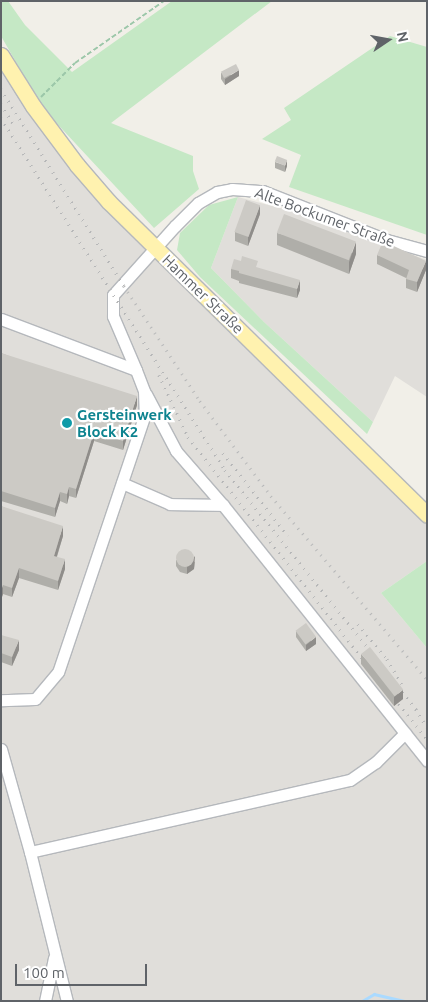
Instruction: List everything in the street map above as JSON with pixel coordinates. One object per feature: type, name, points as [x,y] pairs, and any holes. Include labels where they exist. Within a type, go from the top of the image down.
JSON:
[{"type":"main road","name":"Hammer Straße","points":[[1,55],[33,106],[77,165],[109,202],[220,309],[427,515]]},
{"type":"street","name":"Alte Bockumer Straße","points":[[144,391],[112,316],[114,295],[175,226],[209,196],[232,189],[263,191],[386,240],[427,251]]},
{"type":"street","points":[[1,319],[136,370]]},
{"type":"street","points":[[1,700],[35,699],[58,672],[145,414],[144,391]]},
{"type":"street","points":[[144,391],[176,451],[223,506],[427,761]]},
{"type":"street","points":[[122,483],[170,504],[223,506]]},
{"type":"street","points":[[30,852],[350,780],[376,762],[405,733]]},
{"type":"street","points":[[1,749],[30,852],[67,1001]]},
{"type":"street","points":[[45,1001],[55,954]]},
{"type":"path","points":[[33,106],[75,62],[164,1]]},
{"type":"shaded area","points":[[1,61],[41,128],[140,244],[427,525],[427,561],[381,593],[427,648],[427,1001],[1,1001]]},
{"type":"shaded area","points":[[238,197],[299,213],[427,260],[427,397],[395,376],[373,422],[264,322],[211,268]]},
{"type":"green space","points":[[1,1],[8,1],[25,25],[72,72],[172,1],[272,1],[111,123],[193,156],[193,171],[199,189],[154,228],[49,115],[29,85],[1,36]]},
{"type":"green space","points":[[390,36],[427,47],[427,235],[289,187],[301,155],[262,139],[291,120],[284,108]]},
{"type":"green space","points":[[238,197],[211,268],[264,322],[373,422],[367,434],[200,277],[177,250],[180,233],[209,205]]},
{"type":"green space","points":[[427,561],[427,648],[381,593]]},
{"type":"building","points":[[236,64],[239,70],[224,78],[221,72]]},
{"type":"building","points":[[277,156],[287,160],[285,166],[275,162]]},
{"type":"building","points":[[246,200],[260,205],[248,237],[234,232]]},
{"type":"building","points":[[284,214],[356,242],[349,260],[277,233]]},
{"type":"building","points":[[383,241],[426,261],[417,282],[406,279],[409,270],[377,255]]},
{"type":"building","points":[[242,256],[258,261],[256,267],[300,280],[297,289],[239,273],[239,271],[231,269],[234,259],[241,261]]},
{"type":"building","name":"Gersteinwerk Block K2","points":[[1,353],[137,396],[123,441],[94,432],[76,489],[69,487],[67,494],[60,492],[55,508],[1,491]]},
{"type":"building","points":[[1,506],[63,526],[54,556],[65,559],[58,581],[19,568],[12,588],[3,585],[1,591]]},
{"type":"building","points":[[181,549],[189,549],[194,554],[192,565],[181,567],[176,562],[176,554]]},
{"type":"building","points":[[306,623],[316,637],[305,644],[295,631]]},
{"type":"building","points":[[1,635],[19,640],[12,657],[1,653]]},
{"type":"building","points":[[370,647],[403,690],[395,696],[361,654]]},
{"type":"waterway","points":[[362,1001],[374,994],[405,1001]]},
{"type":"railway","points":[[1,89],[124,286],[200,401],[271,496],[427,679]]},
{"type":"railway","points":[[1,104],[14,125]]},
{"type":"railway","points":[[1,118],[225,470],[377,659]]},
{"type":"railway","points":[[159,375],[188,437],[370,668]]},
{"type":"railway","points":[[223,453],[288,536]]},
{"type":"railway","points":[[358,624],[387,659],[402,684]]},
{"type":"railway","points":[[394,681],[416,709],[427,727]]},
{"type":"railway","points":[[390,693],[427,739]]},
{"type":"place","name":"Gersteinwerk Block K2","points":[[67,423]]}]
